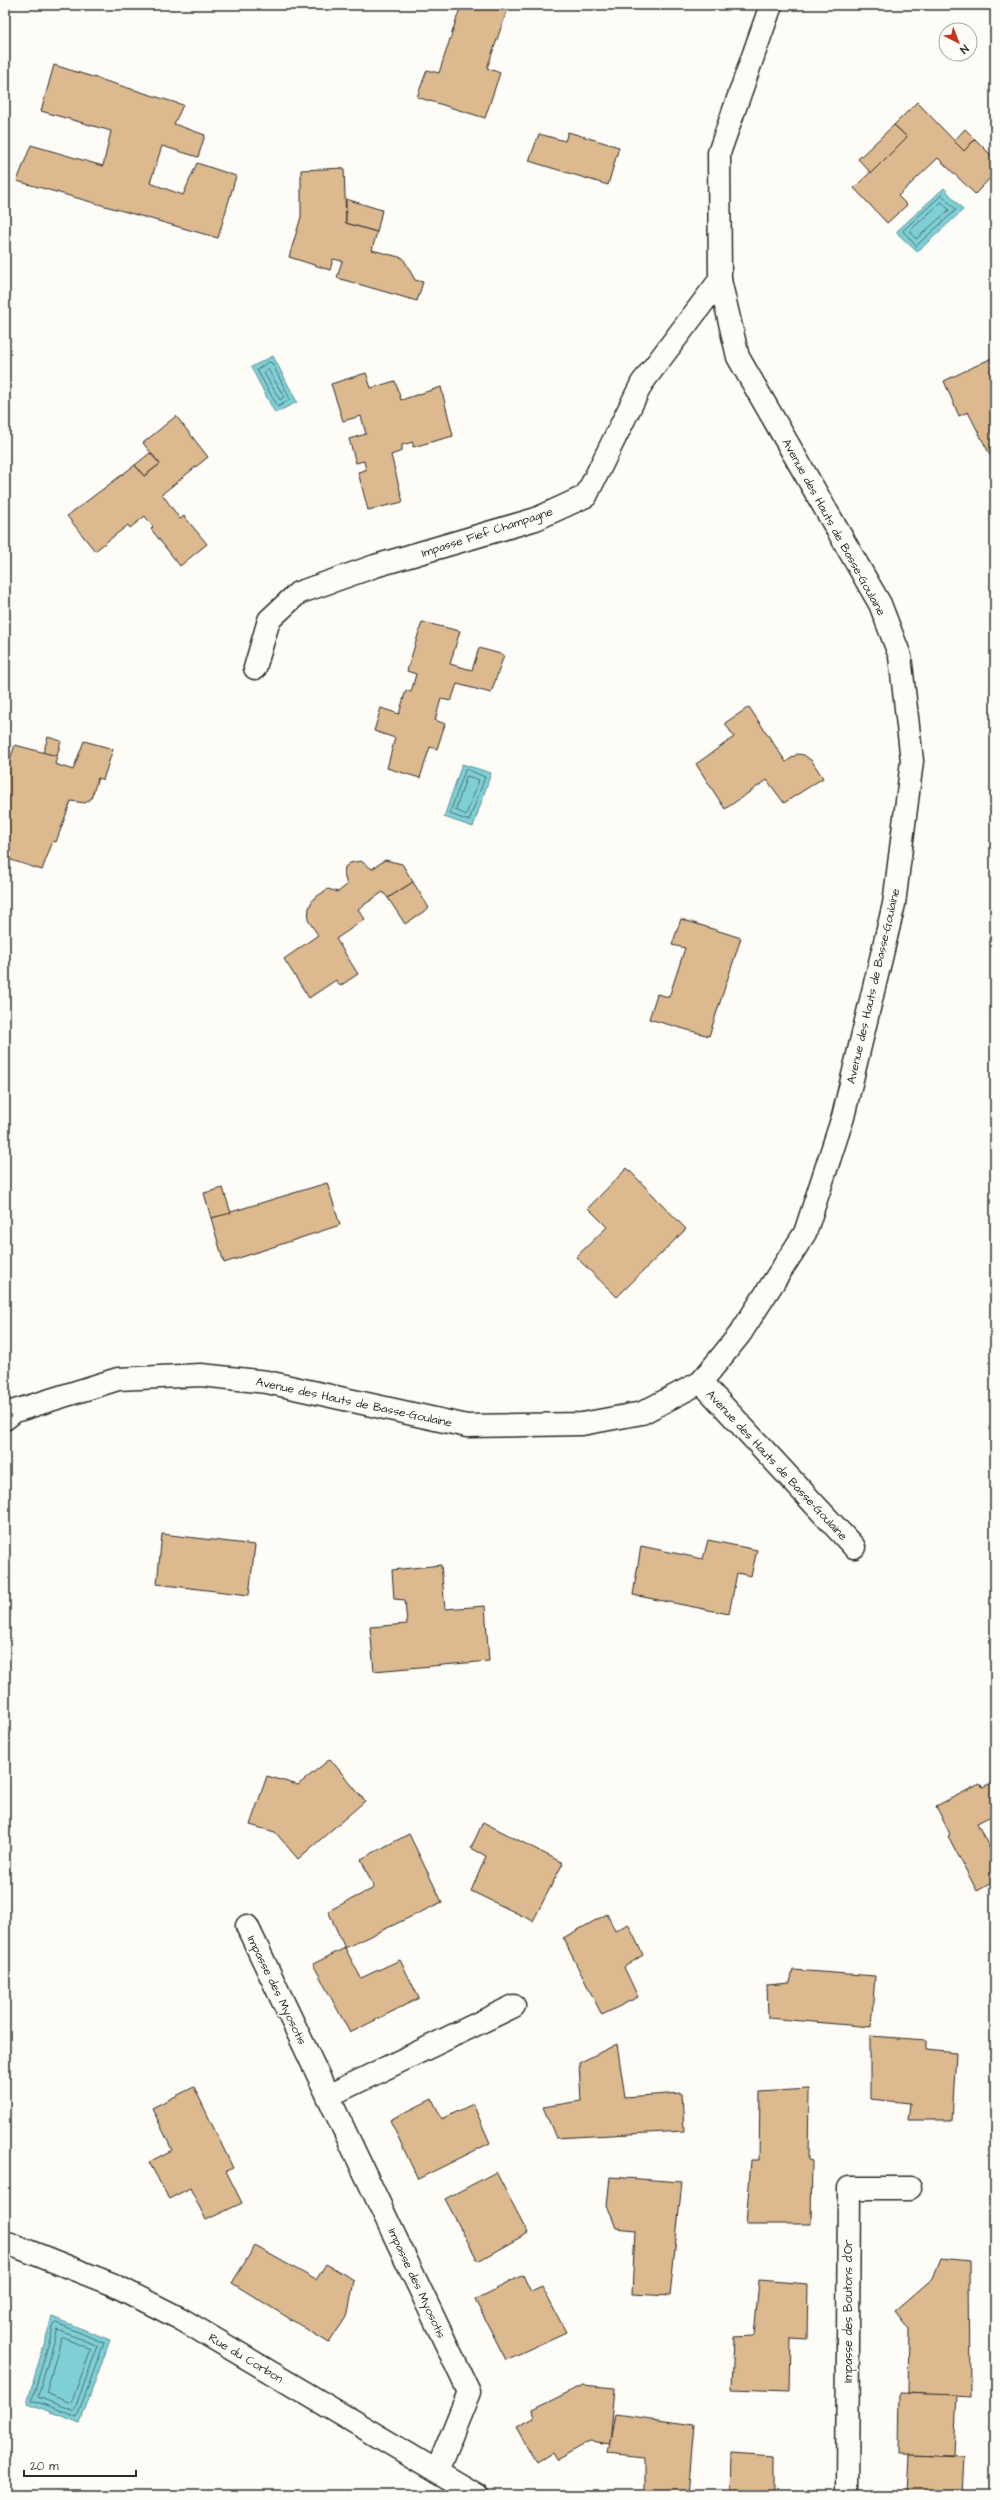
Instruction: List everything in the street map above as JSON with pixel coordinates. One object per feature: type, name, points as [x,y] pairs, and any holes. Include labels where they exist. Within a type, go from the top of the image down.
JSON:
[{"type":"street","name":"Avenue des Hauts de Basse-Goulaine","points":[[5,1419],[16,1411],[118,1379],[201,1375],[267,1382],[467,1426],[582,1424],[642,1413],[701,1382],[740,1334],[807,1226],[843,1117],[894,904],[912,760],[900,656],[880,604],[738,357],[720,280],[719,153],[771,5]]},
{"type":"street","name":"Impasse Fief Champagne","points":[[256,668],[269,620],[298,593],[375,566],[536,519],[586,496],[642,383],[720,280]]},
{"type":"street","name":"Avenue des Hauts de Basse-Goulaine","points":[[701,1382],[854,1547]]},
{"type":"street","name":"Impasse des Myosotis","points":[[247,1926],[469,2392],[437,2471]]},
{"type":"street","points":[[328,2096],[514,2006]]},
{"type":"street","name":"Impasse des Boutons d'Or","points":[[847,2495],[849,2188],[910,2188]]},
{"type":"street","name":"Rue du Corbon","points":[[5,2242],[114,2285],[181,2319],[477,2495]]},
{"type":"water","points":[[944,188],[963,210],[917,252],[896,232]]},
{"type":"water","points":[[273,356],[297,402],[275,413],[251,367]]},
{"type":"water","points":[[462,764],[491,773],[473,827],[444,817]]},
{"type":"water","points":[[52,2317],[110,2340],[80,2423],[27,2403]]},
{"type":"building","points":[[461,5],[509,5],[487,68],[500,73],[485,118],[417,97],[427,70],[439,73]]},
{"type":"building","points":[[54,65],[183,105],[174,124],[205,135],[198,157],[162,146],[150,183],[183,195],[197,163],[236,176],[218,238],[17,181],[31,145],[103,166],[111,131],[41,111]]},
{"type":"building","points":[[917,102],[964,151],[975,139],[995,159],[995,173],[975,194],[938,158],[898,196],[907,205],[887,223],[854,188],[907,137],[894,125]]},
{"type":"building","points":[[894,125],[907,137],[871,173],[858,159]]},
{"type":"building","points":[[965,129],[975,139],[964,151],[954,141]]},
{"type":"building","points":[[568,132],[619,147],[608,185],[529,161],[539,134],[565,141]]},
{"type":"building","points":[[344,168],[346,223],[377,232],[372,250],[403,258],[415,280],[423,282],[417,301],[337,278],[342,261],[333,259],[330,270],[289,257],[301,217],[301,170]]},
{"type":"building","points":[[346,199],[382,210],[377,232],[346,223]]},
{"type":"building","points":[[994,357],[995,452],[990,455],[968,412],[959,416],[944,381]]},
{"type":"building","points":[[366,373],[371,388],[395,381],[401,400],[441,387],[453,436],[413,447],[413,442],[402,445],[402,451],[391,455],[403,502],[368,510],[358,472],[366,470],[364,461],[356,463],[349,439],[366,434],[361,416],[343,421],[331,384]]},
{"type":"building","points":[[176,416],[208,457],[162,494],[180,519],[184,516],[207,544],[180,566],[151,529],[153,527],[145,516],[130,528],[128,525],[95,551],[67,516],[135,465],[144,476],[160,464],[143,443]]},
{"type":"building","points":[[150,453],[160,464],[144,476],[135,465]]},
{"type":"building","points":[[422,622],[460,631],[450,664],[472,670],[479,648],[504,655],[491,693],[457,684],[451,701],[441,699],[435,720],[445,724],[437,749],[430,747],[420,778],[387,768],[395,738],[374,731],[381,708],[399,714],[406,690],[411,692],[416,674],[407,671]]},
{"type":"building","points":[[749,707],[786,762],[797,754],[804,755],[812,761],[823,778],[784,803],[767,780],[725,809],[696,764],[734,737],[725,723]]},
{"type":"building","points":[[48,737],[61,741],[57,756],[43,753]]},
{"type":"building","points":[[84,741],[113,749],[103,780],[98,778],[91,799],[85,803],[71,801],[56,842],[53,841],[42,870],[5,858],[5,774],[15,745],[57,756],[55,764],[73,770]]},
{"type":"building","points":[[385,860],[402,864],[413,882],[388,898],[383,892],[358,909],[365,919],[336,939],[358,974],[340,986],[336,980],[309,998],[284,959],[318,935],[308,920],[309,908],[313,899],[328,889],[338,892],[347,885],[344,874],[345,867],[350,863],[361,861],[372,869]]},
{"type":"building","points":[[413,882],[429,908],[405,924],[388,898]]},
{"type":"building","points":[[681,919],[741,938],[709,1036],[649,1019],[657,994],[669,997],[685,948],[672,945]]},
{"type":"building","points":[[627,1168],[686,1229],[617,1297],[576,1257],[607,1227],[588,1208]]},
{"type":"building","points":[[327,1183],[340,1225],[224,1263],[211,1218]]},
{"type":"building","points":[[223,1188],[231,1213],[211,1218],[204,1193]]},
{"type":"building","points":[[162,1534],[255,1545],[249,1595],[157,1584]]},
{"type":"building","points":[[708,1540],[757,1550],[751,1576],[737,1573],[729,1614],[633,1595],[641,1546],[703,1559]]},
{"type":"building","points":[[441,1565],[445,1609],[485,1606],[489,1661],[374,1671],[370,1627],[407,1624],[405,1600],[394,1599],[392,1570]]},
{"type":"building","points":[[330,1759],[365,1801],[298,1859],[275,1832],[250,1825],[267,1776],[298,1785]]},
{"type":"building","points":[[995,1781],[995,1814],[977,1823],[992,1853],[995,1852],[995,1881],[977,1891],[948,1836],[950,1834],[936,1806],[980,1784],[983,1787]]},
{"type":"building","points":[[483,1822],[563,1863],[533,1921],[471,1891],[486,1856],[471,1848]]},
{"type":"building","points":[[409,1834],[442,1902],[345,1948],[328,1911],[374,1888],[361,1859]]},
{"type":"building","points":[[607,1914],[615,1931],[628,1924],[643,1955],[624,1967],[638,1997],[602,2015],[563,1938]]},
{"type":"building","points":[[345,1948],[361,1978],[400,1960],[419,1998],[350,2033],[313,1964]]},
{"type":"building","points":[[793,1970],[875,1976],[871,2027],[768,2018],[767,1985],[790,1983]]},
{"type":"building","points":[[870,2036],[926,2040],[926,2050],[956,2053],[952,2120],[908,2120],[910,2103],[870,2099]]},
{"type":"building","points":[[617,2044],[625,2097],[682,2093],[684,2131],[556,2138],[543,2107],[581,2101],[579,2063]]},
{"type":"building","points":[[194,2087],[233,2168],[226,2171],[242,2203],[206,2220],[190,2188],[169,2199],[149,2162],[172,2150],[152,2108]]},
{"type":"building","points":[[809,2089],[808,2160],[812,2161],[811,2224],[746,2224],[751,2160],[759,2160],[760,2092]]},
{"type":"building","points":[[432,2099],[442,2119],[473,2104],[490,2143],[418,2179],[390,2120]]},
{"type":"building","points":[[496,2172],[528,2233],[478,2261],[445,2199]]},
{"type":"building","points":[[610,2177],[682,2182],[670,2296],[632,2294],[635,2230],[616,2228],[607,2205]]},
{"type":"building","points":[[255,2246],[316,2280],[326,2264],[354,2280],[348,2314],[329,2343],[232,2283]]},
{"type":"building","points":[[941,2258],[969,2261],[970,2397],[908,2393],[909,2329],[895,2311],[933,2278]]},
{"type":"building","points":[[523,2275],[531,2292],[542,2287],[566,2332],[506,2360],[475,2300]]},
{"type":"building","points":[[759,2280],[808,2284],[807,2339],[791,2338],[790,2391],[732,2389],[734,2337],[754,2336]]},
{"type":"building","points":[[583,2385],[615,2388],[610,2444],[591,2441],[556,2460],[552,2453],[537,2462],[517,2427],[534,2418],[532,2410]]},
{"type":"building","points":[[900,2393],[957,2395],[954,2455],[899,2454]]},
{"type":"building","points":[[615,2414],[694,2425],[688,2495],[645,2495],[645,2457],[608,2453]]},
{"type":"building","points":[[732,2454],[774,2457],[774,2495],[731,2495]]},
{"type":"building","points":[[909,2454],[964,2456],[962,2495],[907,2495]]}]
